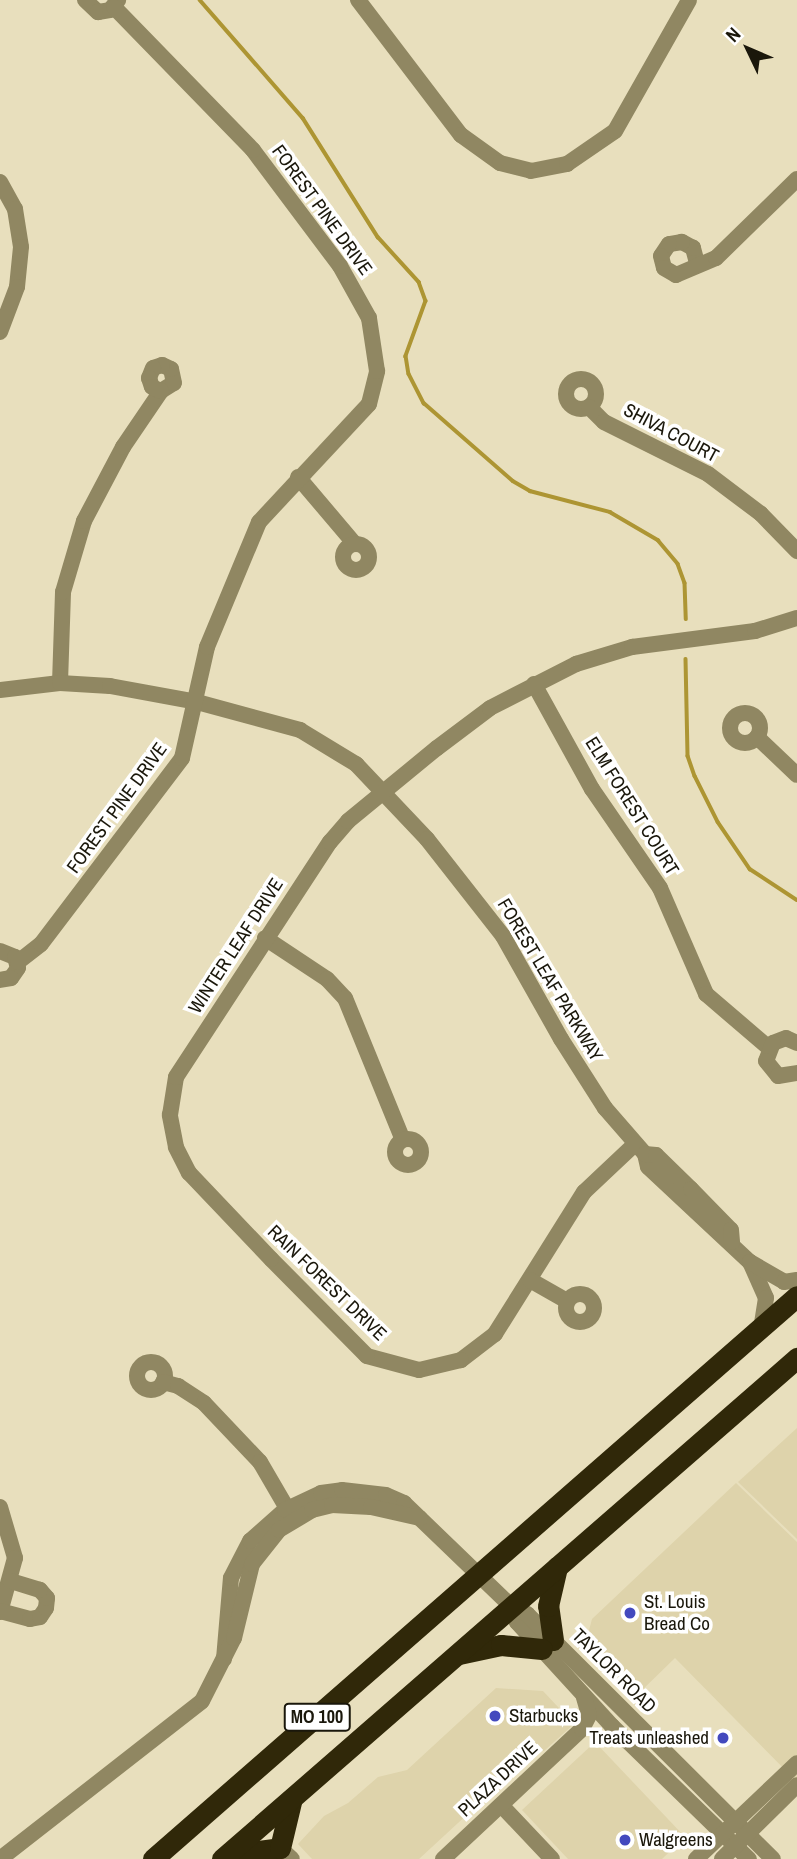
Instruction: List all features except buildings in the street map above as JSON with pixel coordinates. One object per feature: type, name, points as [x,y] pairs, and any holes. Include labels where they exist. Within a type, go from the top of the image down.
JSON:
[{"type":"highway","name":"MO 100","points":[[153,1859],[797,1296]]},
{"type":"highway","name":"MO 100","points":[[224,1857],[797,1358]]},
{"type":"highway","points":[[457,1655],[501,1645],[548,1645],[548,1606],[557,1567]]},
{"type":"highway","points":[[224,1857],[286,1853],[292,1798]]},
{"type":"street","name":"FOREST PINE DRIVE","points":[[0,980],[11,978],[18,962],[41,944],[170,778],[190,736],[207,647],[252,536],[266,511],[369,404],[377,371],[369,318],[340,265],[253,150],[116,3],[98,12],[85,0]]},
{"type":"street","points":[[358,0],[461,135],[499,163],[531,171],[568,164],[615,131],[689,0]]},
{"type":"street","points":[[697,263],[725,251],[797,179]]},
{"type":"street","points":[[0,181],[15,209],[21,247],[17,287],[0,332]]},
{"type":"street","points":[[60,683],[60,615],[73,555],[96,494],[161,391]]},
{"type":"street","name":"SHIVA COURT","points":[[589,407],[604,422],[708,474],[761,514],[797,551]]},
{"type":"street","points":[[298,477],[354,543]]},
{"type":"street","name":"WINTER LEAF DRIVE","points":[[176,1147],[170,1115],[176,1077],[330,842],[384,791],[490,708],[576,664],[632,647],[755,631],[797,618]]},
{"type":"street","name":"FOREST LEAF PARKWAY","points":[[0,690],[60,683],[110,686],[273,719],[323,740],[384,791],[461,879],[503,936],[561,1039],[605,1108],[640,1149],[656,1155],[731,1230],[733,1242],[750,1262],[766,1298],[761,1329]]},
{"type":"street","name":"ELM FOREST COURT","points":[[534,684],[592,789],[660,888],[706,994],[769,1048],[766,1061],[772,1072],[785,1077],[797,1073]]},
{"type":"street","points":[[757,737],[797,775]]},
{"type":"street","points":[[265,938],[327,979],[345,998],[403,1140]]},
{"type":"street","points":[[0,951],[11,953],[18,962]]},
{"type":"street","points":[[769,1048],[779,1040],[797,1043]]},
{"type":"street","name":"RAIN FOREST DRIVE","points":[[176,1147],[189,1173],[367,1356],[388,1365],[435,1369],[478,1350],[495,1334],[584,1192],[640,1149]]},
{"type":"street","name":"FOREST LEAF PARKWAY","points":[[750,1262],[784,1282],[797,1280]]},
{"type":"street","points":[[530,1280],[567,1301]]},
{"type":"street","points":[[0,1859],[186,1718],[202,1701],[224,1659],[252,1564],[289,1514],[260,1462],[204,1403],[178,1386],[163,1382]]},
{"type":"street","name":"TAYLOR ROAD","points":[[289,1514],[341,1505],[421,1518],[512,1606],[527,1614],[584,1696],[749,1859]]},
{"type":"street","points":[[0,1507],[15,1558],[0,1612],[30,1619],[46,1608],[47,1598],[40,1590],[10,1581]]},
{"type":"street","name":"TAYLOR ROAD","points":[[548,1645],[773,1859]]},
{"type":"street","points":[[582,1729],[589,1715],[584,1696]]},
{"type":"street","points":[[582,1729],[598,1724],[614,1728]]},
{"type":"street","name":"PLAZA DRIVE","points":[[443,1859],[582,1729]]},
{"type":"street","points":[[696,1859],[797,1763]]},
{"type":"street","points":[[722,1859],[797,1785]]},
{"type":"street","points":[[501,1805],[552,1859]]},
{"type":"shaded area","points":[[797,1428],[797,1539],[738,1482]]},
{"type":"shaded area","points":[[736,1483],[797,1542],[797,1782],[675,1658],[636,1696],[586,1642],[592,1619]]},
{"type":"shaded area","points":[[496,1688],[543,1691],[574,1724],[544,1751],[536,1751],[419,1859],[312,1859],[298,1844],[324,1816],[348,1803],[378,1777],[407,1770]]},
{"type":"shaded area","points":[[595,1742],[685,1837],[662,1859],[568,1859],[522,1810]]},
{"type":"waterway","points":[[200,0],[303,118],[378,237],[419,282],[426,301],[406,356],[409,374],[424,403],[513,481],[530,491],[610,512],[658,540],[678,564],[685,583],[686,619]]},
{"type":"waterway","points":[[686,659],[688,756],[695,776],[718,822],[750,869],[797,900]]},
{"type":"place","name":"St. Louis Bread Co","points":[[630,1613]]},
{"type":"place","name":"Starbucks","points":[[495,1716]]},
{"type":"place","name":"Treats unleashed","points":[[723,1738]]},
{"type":"place","name":"Walgreens","points":[[625,1840]]}]
